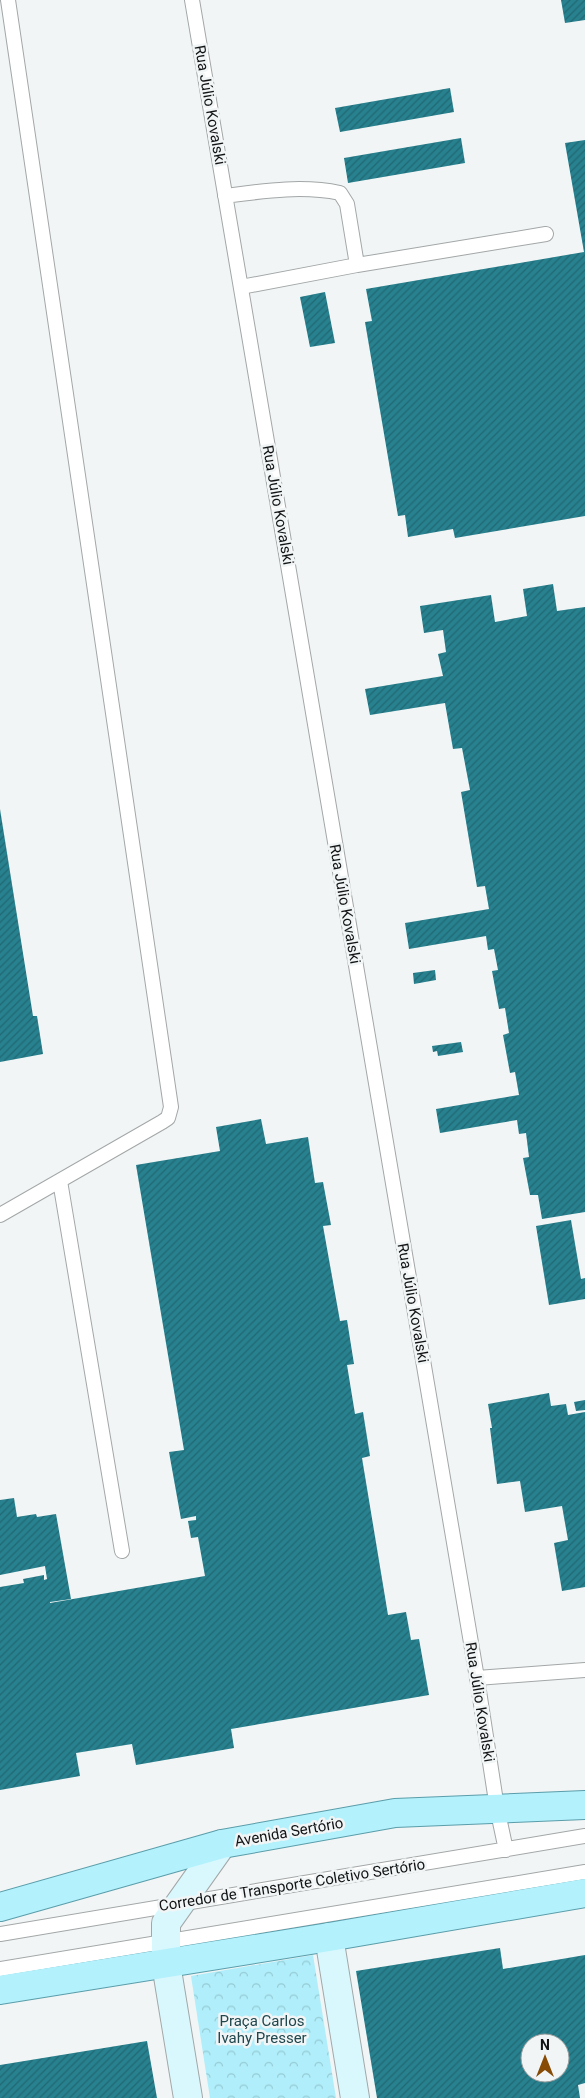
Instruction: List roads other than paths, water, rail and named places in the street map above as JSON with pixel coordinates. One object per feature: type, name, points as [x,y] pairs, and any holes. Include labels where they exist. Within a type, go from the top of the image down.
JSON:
[{"type":"main road","name":"Avenida Sertório","points":[[0,1907],[222,1844],[395,1813],[585,1805]]},
{"type":"main road","points":[[188,2098],[165,1953],[166,1923],[222,1844]]},
{"type":"main road","points":[[0,1990],[165,1953],[329,1937],[585,1893]]},
{"type":"main road","points":[[329,1937],[355,2098]]},
{"type":"lane","points":[[0,1215],[168,1118],[171,1106],[8,0]]},
{"type":"lane","name":"Rua Júlio Kovalski","points":[[192,0],[477,1678],[497,1808],[506,1850]]},
{"type":"lane","points":[[225,196],[278,189],[328,190],[340,193],[347,204],[357,266]]},
{"type":"lane","points":[[241,287],[546,234]]},
{"type":"lane","points":[[60,1181],[122,1552]]},
{"type":"lane","points":[[477,1678],[585,1670]]},
{"type":"lane","name":"Corredor de Transporte Coletivo Sertório","points":[[0,1934],[585,1836]]},
{"type":"lane","points":[[0,1969],[165,1953],[585,1872]]},
{"type":"park label","name":"Praça Carlos Ivahy Presser","points":[[262,2030]]}]
